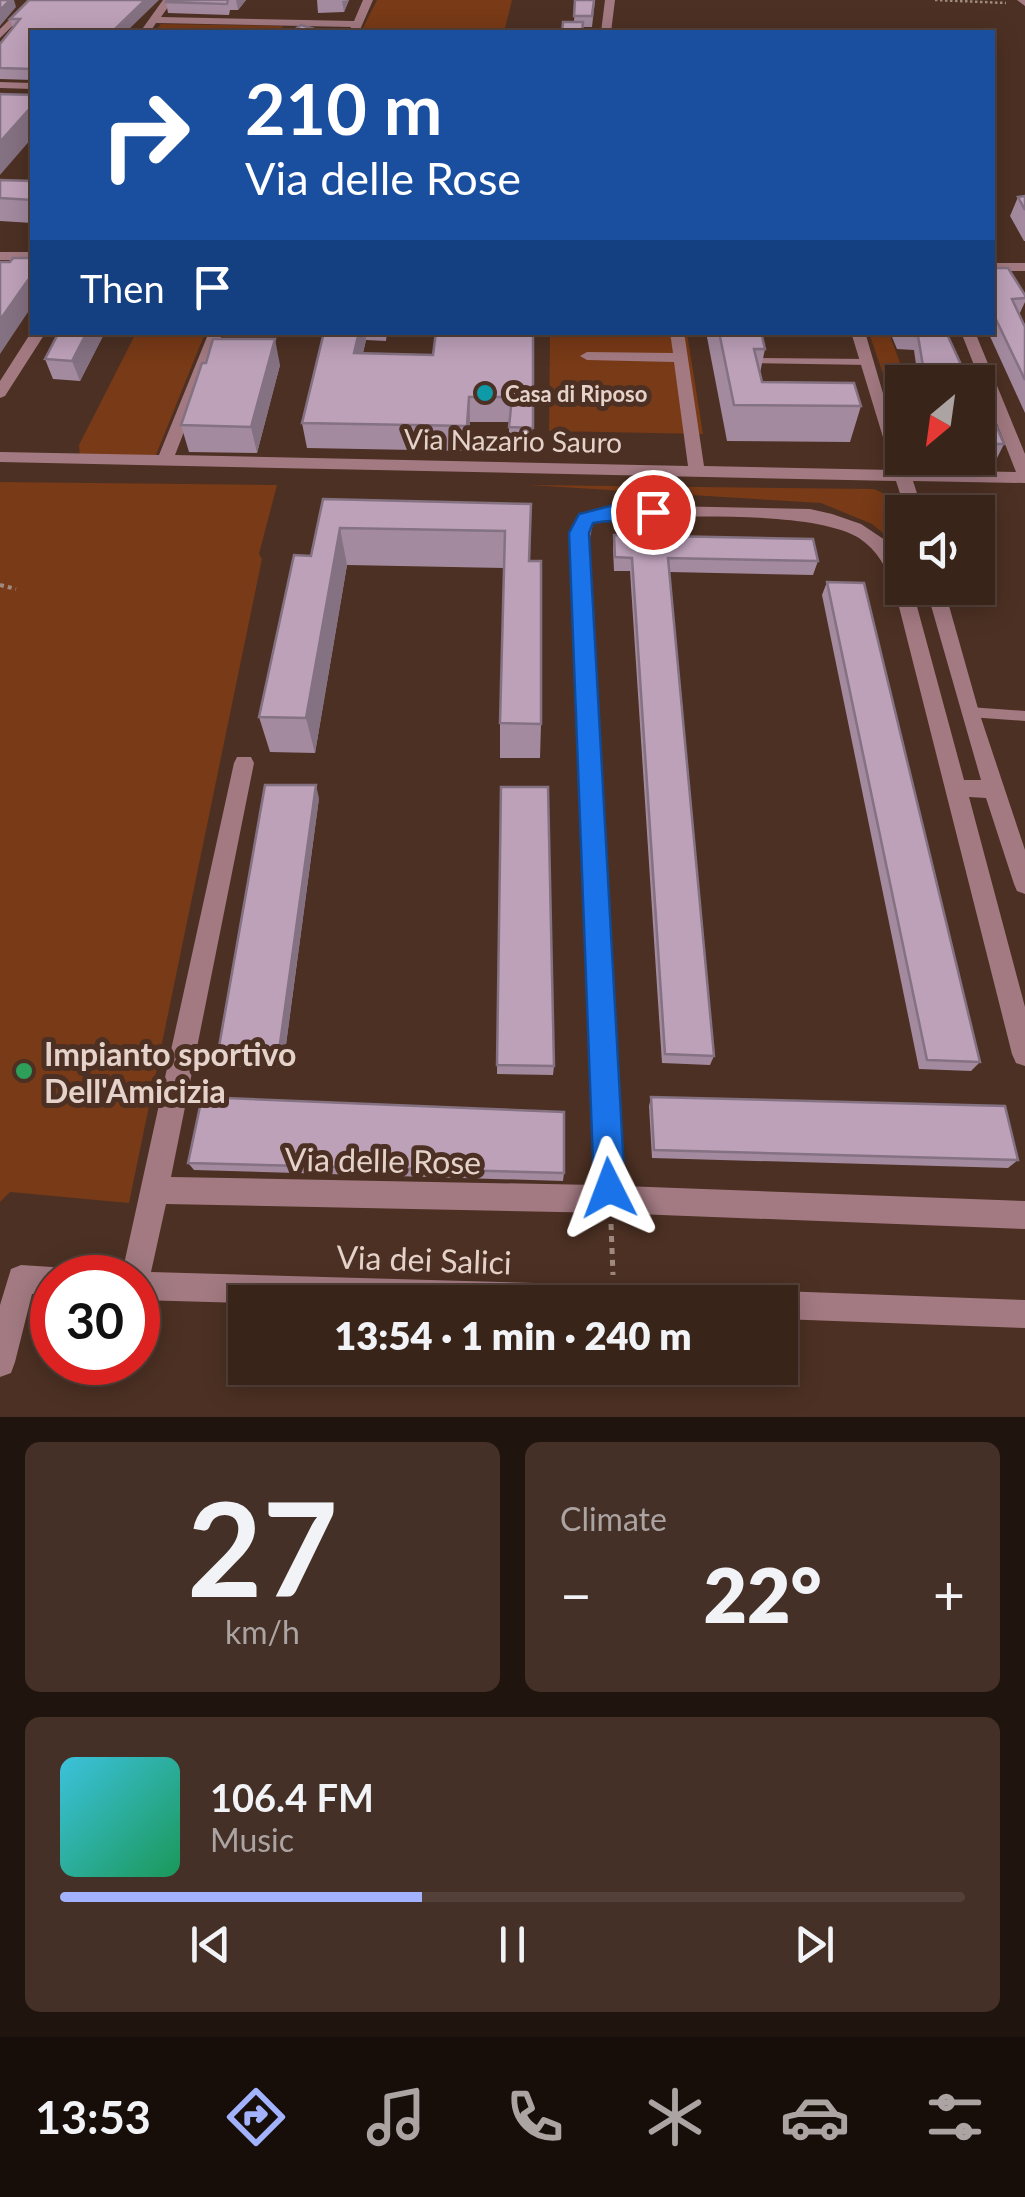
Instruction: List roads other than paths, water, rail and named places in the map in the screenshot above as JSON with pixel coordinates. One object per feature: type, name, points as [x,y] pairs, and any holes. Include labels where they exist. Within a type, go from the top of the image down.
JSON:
[{"type":"street","points":[[146,30],[168,0]]},
{"type":"street","points":[[154,20],[356,28],[368,0]]},
{"type":"street","points":[[606,30],[610,0]]},
{"type":"street","points":[[12,1],[34,1]]},
{"type":"street","points":[[0,36],[34,1]]},
{"type":"street","points":[[0,85],[30,86]]},
{"type":"street","points":[[0,256],[30,256]]},
{"type":"street","points":[[995,267],[1025,268]]},
{"type":"street","points":[[0,393],[36,335]]},
{"type":"street","points":[[164,462],[215,335]]},
{"type":"street","points":[[678,335],[696,471]]},
{"type":"street","points":[[859,335],[885,415]]},
{"type":"street","points":[[969,335],[1025,476]]},
{"type":"street","points":[[587,356],[682,358]]},
{"type":"street","name":"Via Nazario Sauro","points":[[0,458],[885,475]]},
{"type":"street","points":[[903,475],[909,495]]},
{"type":"street","name":"Via Nazario Sauro","points":[[903,475],[1025,476]]},
{"type":"street","points":[[610,1200],[579,548],[586,519],[614,511],[810,515],[858,528],[885,552]]},
{"type":"street","points":[[908,605],[1025,1054]]},
{"type":"street","points":[[940,605],[969,712],[1025,884]]},
{"type":"street","points":[[141,1255],[244,762]]},
{"type":"street","points":[[956,788],[997,790]]},
{"type":"street","name":"Via delle Rose","points":[[155,1190],[610,1200],[1025,1215]]},
{"type":"street","points":[[0,1362],[21,1280],[30,1280]]},
{"type":"street","name":"Via dei Salici","points":[[160,1287],[228,1288]]},
{"type":"street","points":[[798,1306],[1025,1314]]},
{"type":"lane","points":[[755,361],[869,362]]},
{"type":"lane","points":[[969,712],[1025,716]]},
{"type":"place","name":"Casa di Riposo","points":[[485,393]]},
{"type":"place","name":"Impianto sportivo Dell'Amicizia","points":[[24,1071]]}]
